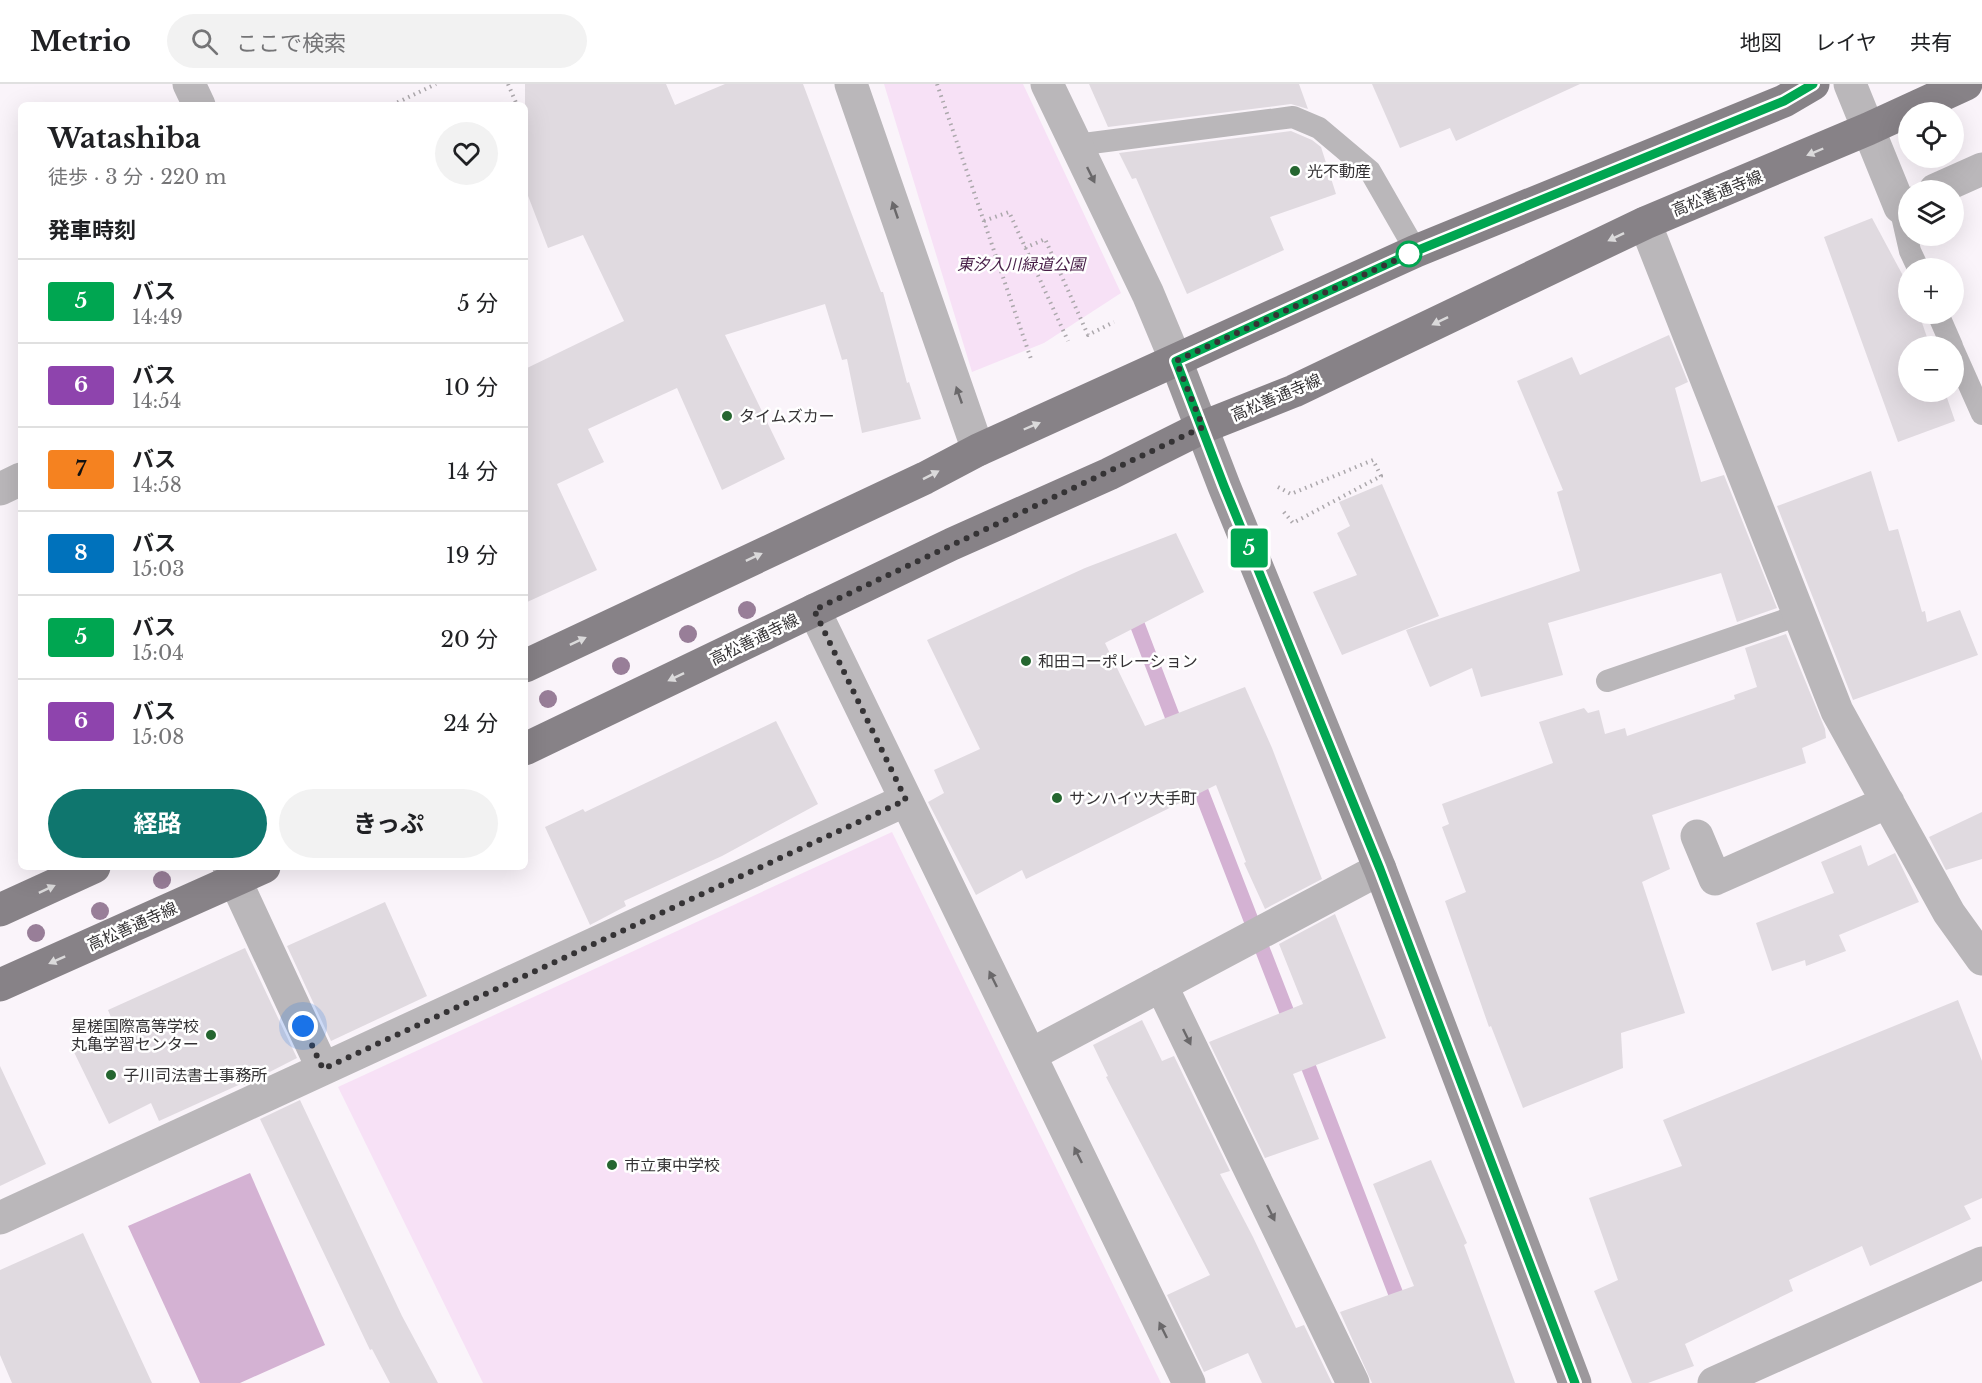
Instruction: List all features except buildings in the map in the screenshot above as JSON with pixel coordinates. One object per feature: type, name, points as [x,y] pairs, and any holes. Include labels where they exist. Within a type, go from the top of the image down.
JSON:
[{"type":"main road","points":[[528,665],[925,478],[978,450],[1416,251],[1780,93],[1813,84]]},
{"type":"main road","name":"高松善通寺線","points":[[528,748],[1203,427],[1294,391],[1645,223],[1869,129],[1966,84]]},
{"type":"main road","points":[[0,910],[87,870]]},
{"type":"main road","name":"高松善通寺線","points":[[0,985],[242,871]]},
{"type":"street","points":[[189,84],[198,102]]},
{"type":"street","points":[[851,84],[978,450]]},
{"type":"street","points":[[1047,84],[1148,294],[1203,427],[1224,486],[1380,869],[1575,1383]]},
{"type":"street","points":[[1850,84],[1898,192]]},
{"type":"street","points":[[1957,180],[1982,169]]},
{"type":"street","points":[[1645,223],[1837,711],[1949,913],[1982,959]]},
{"type":"street","points":[[0,489],[18,480]]},
{"type":"street","points":[[814,610],[1189,1383]]},
{"type":"street","points":[[0,1218],[906,800]]},
{"type":"street","points":[[1696,836],[1714,879],[1888,802]]},
{"type":"street","points":[[1029,1054],[1380,869]]},
{"type":"street","points":[[242,871],[323,1069]]},
{"type":"street","points":[[1161,985],[1353,1383]]},
{"type":"street","points":[[1714,1383],[1982,1263]]},
{"type":"lane","points":[[1077,145],[1293,117],[1319,128],[1370,171],[1416,251]]},
{"type":"lane","points":[[1964,373],[1982,414]]},
{"type":"lane","points":[[1607,681],[1799,615]]},
{"type":"path","points":[[398,102],[436,84]]},
{"type":"path","points":[[508,84],[516,102]]},
{"type":"path","points":[[937,84],[1031,359]]},
{"type":"path","points":[[984,221],[1010,212],[1068,341]]},
{"type":"path","points":[[1025,248],[1045,239],[1084,327]]},
{"type":"path","points":[[1278,487],[1291,494],[1373,460],[1381,476],[1302,519]]},
{"type":"green space","name":"東汐入川緑道公園","points":[[884,84],[1023,84],[1121,293],[1044,343],[972,372]]},
{"type":"green space","name":"市立東中学校","points":[[892,832],[1161,1383],[483,1383],[338,1087]]},
{"type":"shaded area","points":[[250,1173],[325,1345],[240,1383],[200,1383],[128,1226]]},
{"type":"waterway","points":[[1131,608],[1179,734]]},
{"type":"waterway","points":[[1194,773],[1293,1028]]},
{"type":"waterway","points":[[1302,1050],[1402,1310]]},
{"type":"bus line","name":"5","points":[[1575,1383],[1380,869],[1224,486],[1176,361],[1416,251],[1784,101],[1813,84]]},
{"type":"place","name":"光不動産","points":[[1295,171]]},
{"type":"place","name":"タイムズカー","points":[[727,416]]},
{"type":"place","name":"和田コーポレーション","points":[[1026,661]]},
{"type":"place","name":"サンハイツ大手町","points":[[1057,798]]},
{"type":"place","name":"星槎国際高等学校 丸亀学習センター","points":[[211,1035]]},
{"type":"place","name":"子川司法書士事務所","points":[[111,1075]]},
{"type":"place","name":"市立東中学校","points":[[612,1165]]},
{"type":"route","points":[[303,1026],[323,1069],[906,800],[814,610],[952,544],[1109,474],[1203,427],[1176,361],[1409,254]]}]
